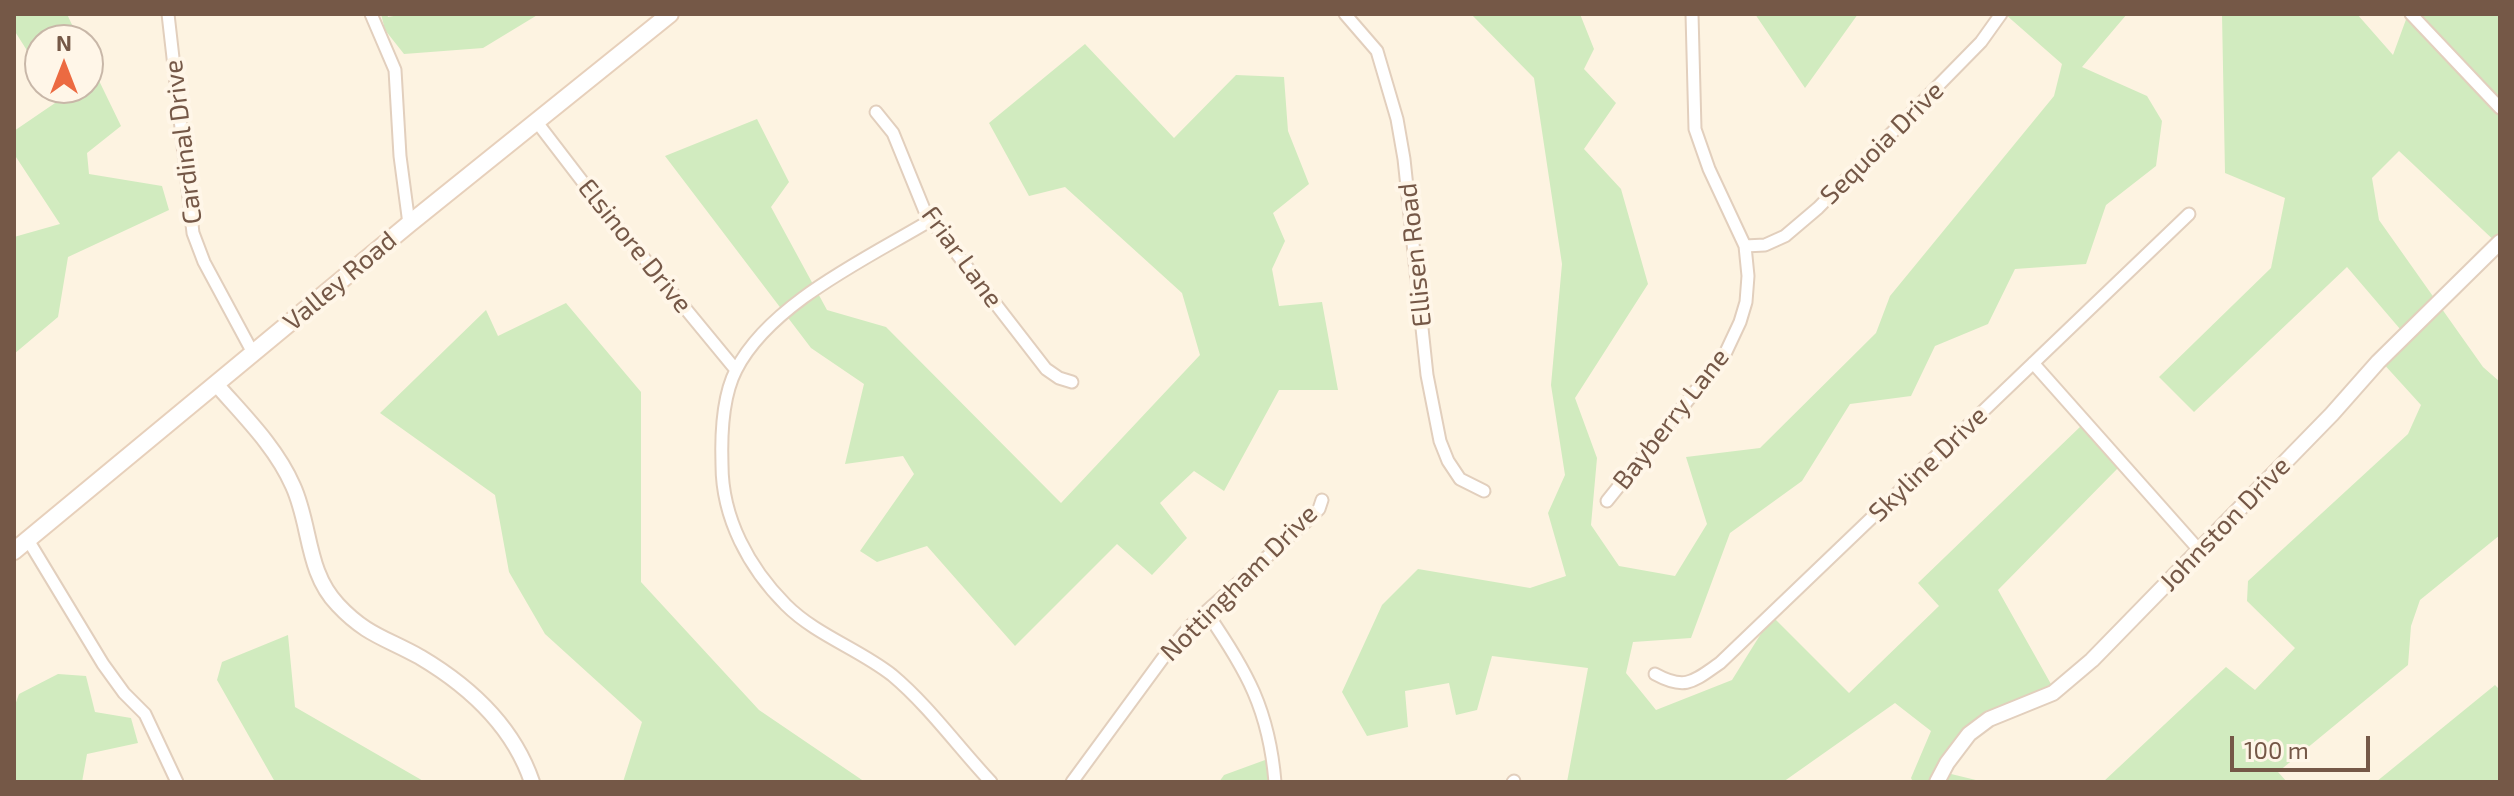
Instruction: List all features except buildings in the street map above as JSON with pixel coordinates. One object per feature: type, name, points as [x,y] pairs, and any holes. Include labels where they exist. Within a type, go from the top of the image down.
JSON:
[{"type":"main road","name":"Valley Road","points":[[14,551],[409,224],[670,14]]},
{"type":"street","name":"Cardinal Drive","points":[[168,14],[193,233],[204,262],[253,353]]},
{"type":"street","points":[[371,14],[395,70],[400,156],[409,224]]},
{"type":"street","name":"Ellisen Road","points":[[1345,14],[1377,51],[1397,119],[1427,375],[1440,441],[1460,479],[1484,491]]},
{"type":"street","name":"Bayberry Lane","points":[[1607,501],[1709,375],[1732,341],[1746,302],[1748,276],[1745,246],[1709,169],[1695,129],[1692,14]]},
{"type":"street","name":"Sequoia Drive","points":[[1745,246],[1775,242],[1818,208],[1981,42],[2001,14]]},
{"type":"street","points":[[2411,14],[2500,108]]},
{"type":"street","name":"Friar Lane","points":[[876,112],[893,133],[931,220],[1046,369],[1072,382]]},
{"type":"street","name":"Elsinore Drive","points":[[536,121],[605,211],[736,370]]},
{"type":"street","name":"Skyline Drive","points":[[1655,674],[1670,682],[1683,684],[1693,682],[1720,663],[2189,214]]},
{"type":"street","points":[[931,220],[803,298],[775,320],[736,370],[730,385],[724,423],[722,481],[731,521],[749,557],[788,607],[903,685],[991,782]]},
{"type":"street","name":"Johnston Drive","points":[[1937,782],[1969,734],[1989,719],[2053,693],[2075,676],[2200,551],[2378,362],[2500,242]]},
{"type":"street","points":[[2033,363],[2200,551]]},
{"type":"street","points":[[216,384],[283,465],[295,489],[317,573],[336,604],[373,636],[417,656],[458,682],[483,703],[511,741],[532,782]]},
{"type":"street","name":"Nottingham Drive","points":[[1072,782],[1190,626],[1308,520],[1319,509],[1322,500]]},
{"type":"street","points":[[28,540],[103,664],[124,693],[145,714],[177,782]]},
{"type":"street","points":[[1207,613],[1231,646],[1263,711],[1275,782]]},
{"type":"green space","points":[[14,14],[67,14],[72,24],[24,24],[24,46],[14,30]]},
{"type":"green space","points":[[381,14],[388,17],[405,14],[539,14],[483,48],[404,54],[385,30]]},
{"type":"green space","points":[[1471,14],[1580,14],[1594,49],[1584,69],[1616,103],[1584,149],[1621,189],[1648,284],[1575,398],[1597,458],[1591,525],[1619,566],[1675,576],[1707,524],[1686,457],[1760,448],[1876,333],[1890,296],[2054,96],[2062,64],[2005,14],[2127,14],[2082,67],[2147,96],[2162,121],[2156,166],[2106,205],[2086,264],[2015,269],[1988,324],[1935,346],[1911,396],[1850,404],[1802,481],[1730,533],[1691,638],[1633,642],[1626,673],[1656,710],[1732,680],[1772,616],[1849,693],[1939,606],[1918,583],[2082,425],[2119,467],[1998,590],[2056,693],[1983,728],[1947,773],[1984,782],[1913,782],[1911,778],[1931,731],[1895,703],[1783,782],[1567,782],[1588,668],[1492,656],[1477,710],[1456,715],[1449,683],[1405,691],[1408,727],[1367,736],[1342,692],[1382,605],[1418,569],[1530,588],[1566,576],[1548,513],[1565,475],[1551,385],[1562,264],[1534,78]]},
{"type":"green space","points":[[1755,14],[1858,14],[1805,88]]},
{"type":"green space","points":[[2222,14],[2357,14],[2393,55],[2408,14],[2500,14],[2500,246],[2399,151],[2372,178],[2379,220],[2483,367],[2500,382],[2500,535],[2420,600],[2411,626],[2408,665],[2278,772],[2287,782],[2103,782],[2226,667],[2255,690],[2295,648],[2247,601],[2248,581],[2408,434],[2421,405],[2381,361],[2406,336],[2347,267],[2194,412],[2159,377],[2271,268],[2285,198],[2225,173]]},
{"type":"green space","points":[[1085,44],[1174,138],[1236,75],[1284,77],[1288,131],[1309,184],[1273,213],[1285,241],[1272,269],[1279,306],[1322,302],[1338,390],[1279,390],[1224,491],[1194,471],[1160,503],[1187,538],[1152,575],[1117,544],[1015,646],[927,546],[877,562],[860,551],[914,474],[903,456],[845,464],[864,384],[811,348],[665,156],[757,119],[789,182],[771,207],[827,310],[886,327],[1061,503],[1200,355],[1182,293],[1065,187],[1029,196],[989,123]]},
{"type":"green space","points":[[104,91],[121,126],[87,153],[89,174],[162,186],[169,210],[68,257],[58,317],[14,354],[14,237],[60,224],[14,154],[14,131],[54,104],[104,104]]},
{"type":"green space","points":[[566,303],[641,392],[641,582],[759,710],[865,782],[623,782],[642,722],[545,634],[509,572],[495,495],[380,413],[486,310],[498,336]]},
{"type":"green space","points":[[288,635],[295,707],[425,782],[275,782],[217,680],[222,662]]},
{"type":"green space","points":[[58,674],[86,676],[95,712],[131,718],[138,743],[87,754],[82,782],[14,782],[14,708],[19,694]]},
{"type":"green space","points":[[2495,685],[2500,690],[2500,782],[2376,782]]},
{"type":"green space","points":[[1276,756],[1278,782],[1219,782],[1224,775]]}]
